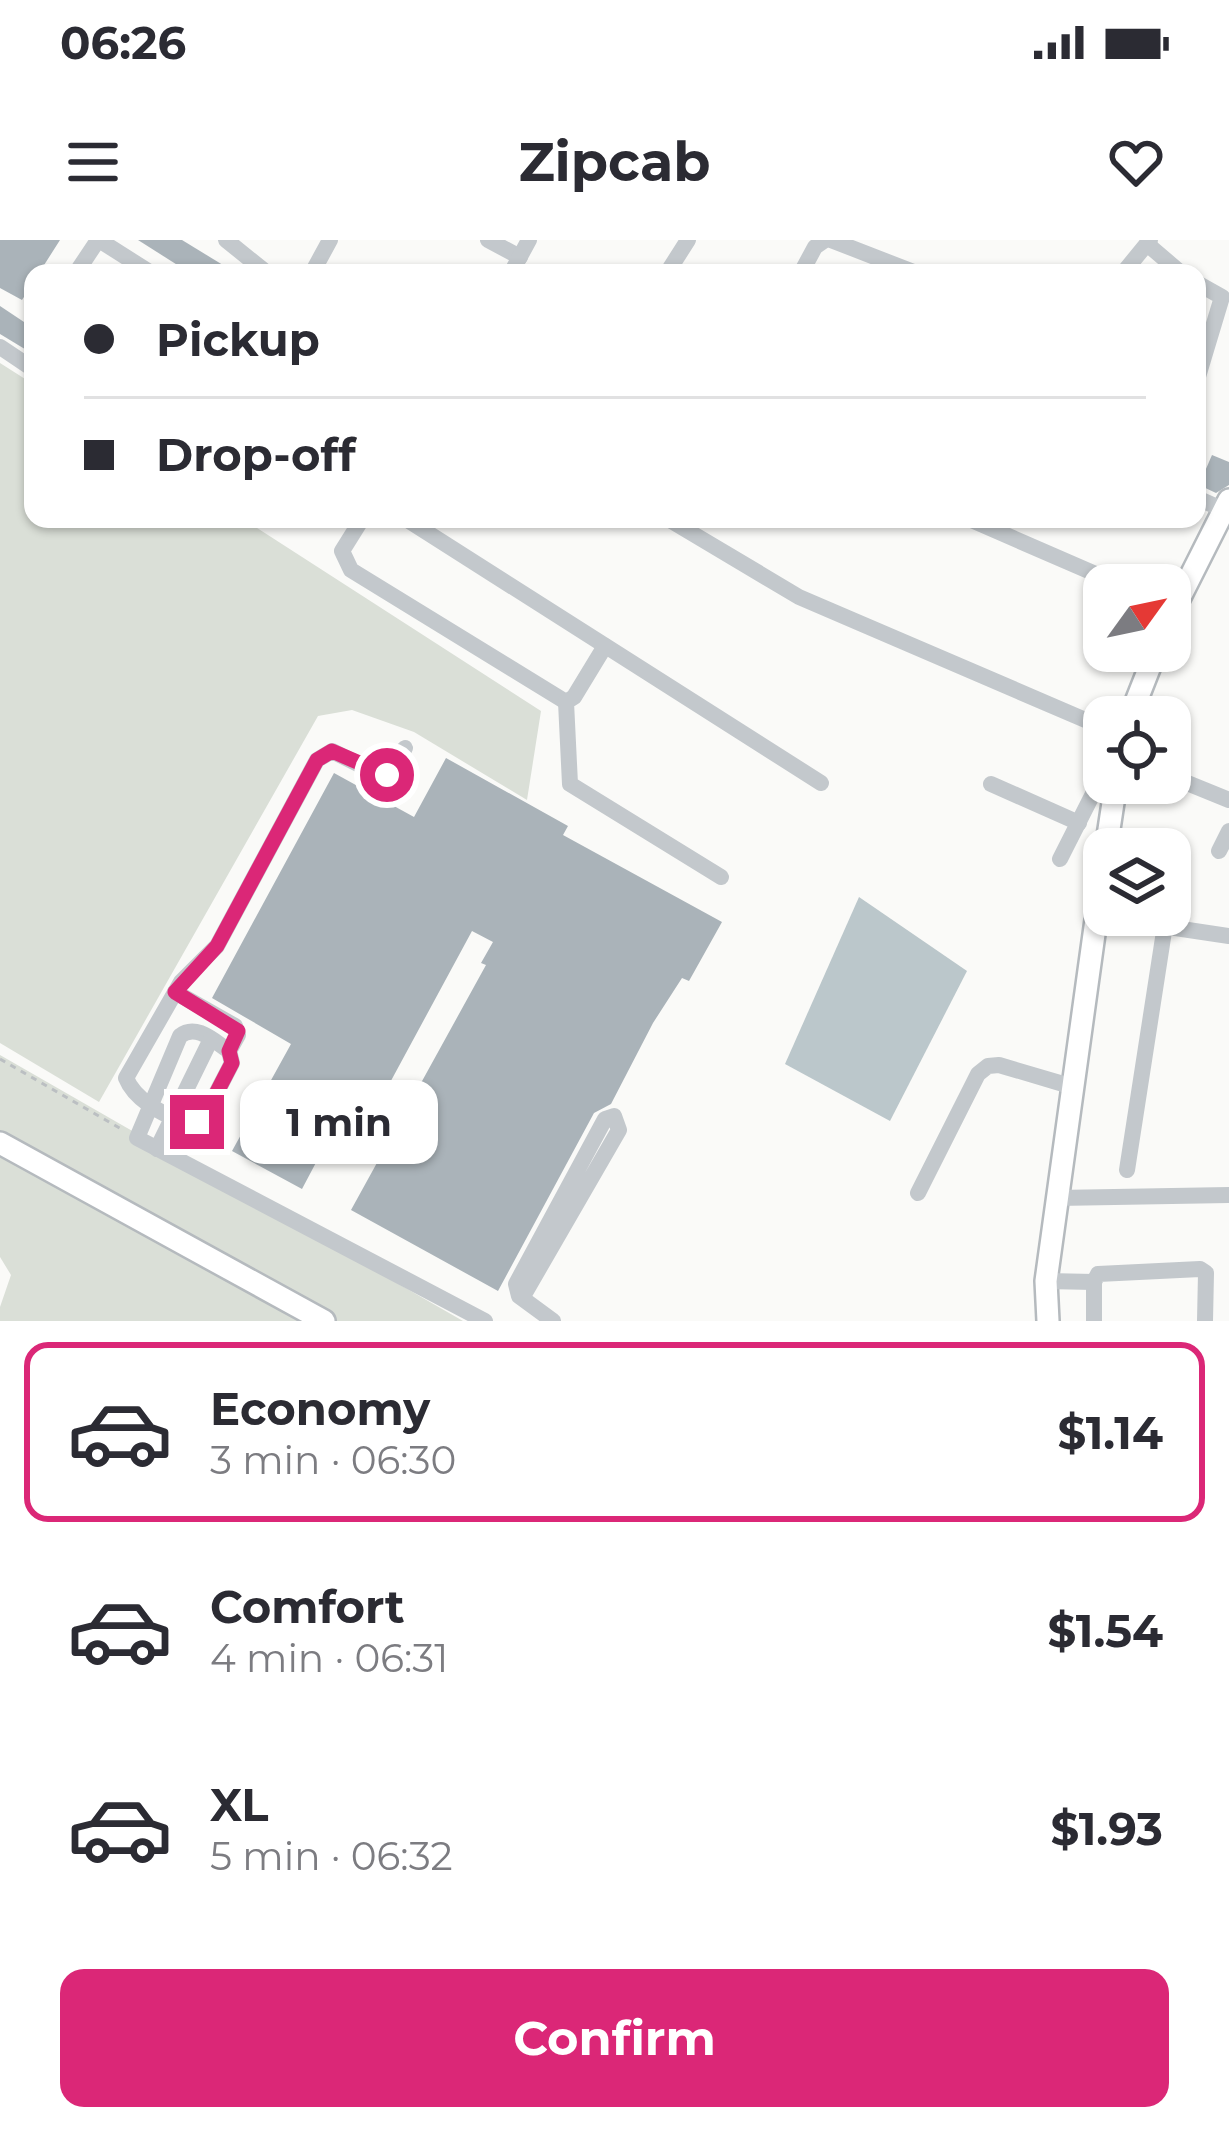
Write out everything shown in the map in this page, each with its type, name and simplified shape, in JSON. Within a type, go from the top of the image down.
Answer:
[{"type":"main road","points":[[1191,572],[1227,505]]},
{"type":"main road","points":[[1048,1321],[1046,1281],[1092,936]]},
{"type":"main road","points":[[0,1143],[324,1321]]},
{"type":"street","points":[[98,240],[137,264]]},
{"type":"street","points":[[226,240],[256,264]]},
{"type":"street","points":[[488,240],[520,257]]},
{"type":"street","points":[[806,264],[815,247],[828,240],[892,264]]},
{"type":"street","points":[[1149,242],[1172,264]]},
{"type":"street","points":[[1206,288],[1222,297],[1206,350]]},
{"type":"street","points":[[356,528],[342,558],[351,570],[566,702]]},
{"type":"street","points":[[420,528],[821,783]]},
{"type":"street","points":[[683,528],[799,597],[1083,719]]},
{"type":"street","points":[[990,528],[1083,568]]},
{"type":"street","points":[[566,702],[574,697],[605,646]]},
{"type":"street","points":[[566,702],[570,784],[721,877]]},
{"type":"street","points":[[190,1030],[229,1051],[232,1063],[204,1117],[190,1126],[131,1090],[128,1068],[175,992],[217,946],[317,760],[332,751],[387,775],[405,748]]},
{"type":"street","points":[[991,784],[1079,823]]},
{"type":"street","points":[[1191,785],[1229,800]]},
{"type":"street","points":[[1060,859],[1088,804]]},
{"type":"street","points":[[1219,851],[1229,831]]},
{"type":"street","points":[[1191,929],[1229,936]]},
{"type":"street","points":[[1127,1170],[1163,936]]},
{"type":"street","points":[[175,992],[236,1026],[238,1035],[229,1051]]},
{"type":"street","points":[[200,1006],[190,1030],[180,1036],[137,1138],[485,1321]]},
{"type":"street","points":[[157,1149],[211,1039]]},
{"type":"street","points":[[918,1192],[978,1074],[988,1066],[999,1064],[1070,1086]]},
{"type":"street","points":[[553,1321],[522,1298],[605,1119],[614,1116],[619,1130],[566,1207]]},
{"type":"street","points":[[1057,1198],[1229,1195]]},
{"type":"street","points":[[1094,1321],[1098,1274],[1204,1270],[1205,1321]]},
{"type":"street","points":[[1046,1281],[1094,1282]]},
{"type":"path","points":[[0,1059],[137,1138]]},
{"type":"shaded area","points":[[0,363],[24,378],[24,528],[257,528],[541,711],[527,800],[414,732],[352,710],[318,716],[99,1102],[0,1043]]},
{"type":"shaded area","points":[[859,897],[967,971],[890,1121],[785,1064]]},
{"type":"shaded area","points":[[0,1055],[463,1321],[0,1321],[11,1275],[0,1257]]},
{"type":"building","points":[[0,240],[60,240],[45,264],[24,264],[22,300],[0,288]]},
{"type":"building","points":[[138,240],[182,240],[221,264],[176,264]]},
{"type":"building","points":[[0,306],[24,322],[24,349],[0,334]]},
{"type":"building","points":[[1212,455],[1229,462],[1229,485],[1216,493],[1206,488]]},
{"type":"building","points":[[446,758],[568,826],[563,835],[722,922],[689,981],[682,978],[653,1023],[611,1104],[594,1113],[498,1291],[351,1210],[486,965],[481,963],[493,942],[472,931],[353,1151],[329,1138],[302,1189],[232,1151],[291,1044],[212,998],[334,773],[414,817]]},
{"type":"route","points":[[197,1122],[232,1063],[229,1051],[238,1031],[175,992],[217,946],[317,760],[332,751],[387,775]]}]
